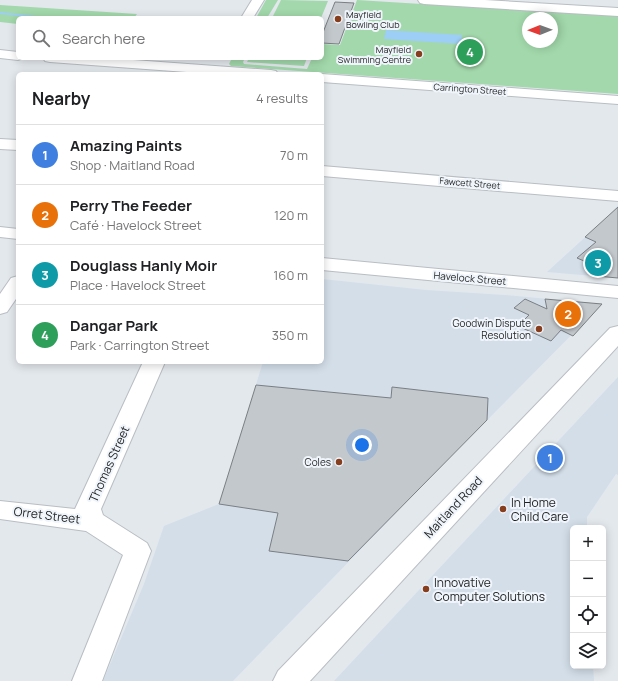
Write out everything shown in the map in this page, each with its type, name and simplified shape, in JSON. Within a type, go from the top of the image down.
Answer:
[{"type":"main road","points":[[424,0],[618,12]]},
{"type":"main road","name":"Maitland Road","points":[[289,681],[618,333]]},
{"type":"street","points":[[248,16],[258,0]]},
{"type":"street","points":[[0,54],[16,56]]},
{"type":"street","points":[[78,60],[244,72]]},
{"type":"street","points":[[216,70],[222,60]]},
{"type":"street","name":"Carrington Street","points":[[324,78],[618,100]]},
{"type":"street","points":[[0,144],[16,145]]},
{"type":"street","name":"Fawcett Street","points":[[324,171],[618,196]]},
{"type":"street","points":[[0,232],[16,234]]},
{"type":"street","name":"Havelock Street","points":[[324,264],[618,292]]},
{"type":"street","points":[[0,308],[16,285]]},
{"type":"street","name":"Thomas Street","points":[[92,521],[88,509],[153,364]]},
{"type":"street","name":"Orret Street","points":[[2,510],[92,521]]},
{"type":"street","points":[[87,681],[138,551],[92,521]]},
{"type":"shaded area","points":[[618,206],[618,278],[547,272],[592,231]]},
{"type":"shaded area","points":[[324,279],[426,290],[504,295],[602,304],[429,479],[233,681],[103,681],[144,584],[164,526],[219,504],[262,364],[324,364]]},
{"type":"shaded area","points":[[618,377],[618,475],[616,474],[587,517],[587,525],[570,525],[570,669],[593,669],[594,681],[334,681]]},
{"type":"green space","points":[[266,0],[278,0],[268,16],[257,16]]},
{"type":"green space","points":[[281,0],[328,1],[322,16],[273,16]]},
{"type":"green space","points":[[357,0],[553,12],[522,12],[522,48],[558,48],[558,12],[618,16],[618,94],[231,66],[229,64],[231,60],[244,60],[244,64],[307,69],[311,60],[324,60],[324,44],[340,45]]},
{"type":"green space","points":[[0,5],[137,14],[136,16],[16,16],[16,24],[0,22]]},
{"type":"green space","points":[[248,60],[306,60],[304,66],[247,62]]},
{"type":"water","points":[[386,30],[462,35],[461,44],[384,39]]},
{"type":"building","name":"Mayfield Bowling Club","points":[[335,2],[354,3],[339,44],[324,43],[324,30]]},
{"type":"building","points":[[618,207],[618,278],[596,276],[603,269],[577,258],[596,242],[585,237]]},
{"type":"building","points":[[525,299],[547,309],[545,299],[602,304],[573,336],[561,330],[551,341],[518,326],[529,315],[514,308]]},
{"type":"building","name":"Coles","points":[[256,385],[391,398],[392,387],[488,398],[487,420],[348,561],[269,551],[278,513],[219,504]]},
{"type":"waterway","points":[[0,13],[28,16]]},
{"type":"place","name":"Mayfield Bowling Club","points":[[338,19]]},
{"type":"place","name":"Dangar Park","points":[[470,52]]},
{"type":"place","name":"Mayfield Swimming Centre","points":[[419,54]]},
{"type":"place","name":"Douglass Hanly Moir","points":[[598,263]]},
{"type":"place","name":"Perry The Feeder","points":[[568,314]]},
{"type":"place","name":"Goodwin Dispute Resolution","points":[[539,329]]},
{"type":"place","name":"Amazing Paints","points":[[550,458]]},
{"type":"place","name":"Coles","points":[[339,462]]},
{"type":"place","name":"In Home Child Care","points":[[503,509]]},
{"type":"place","name":"Innovative Computer Solutions","points":[[426,589]]}]
